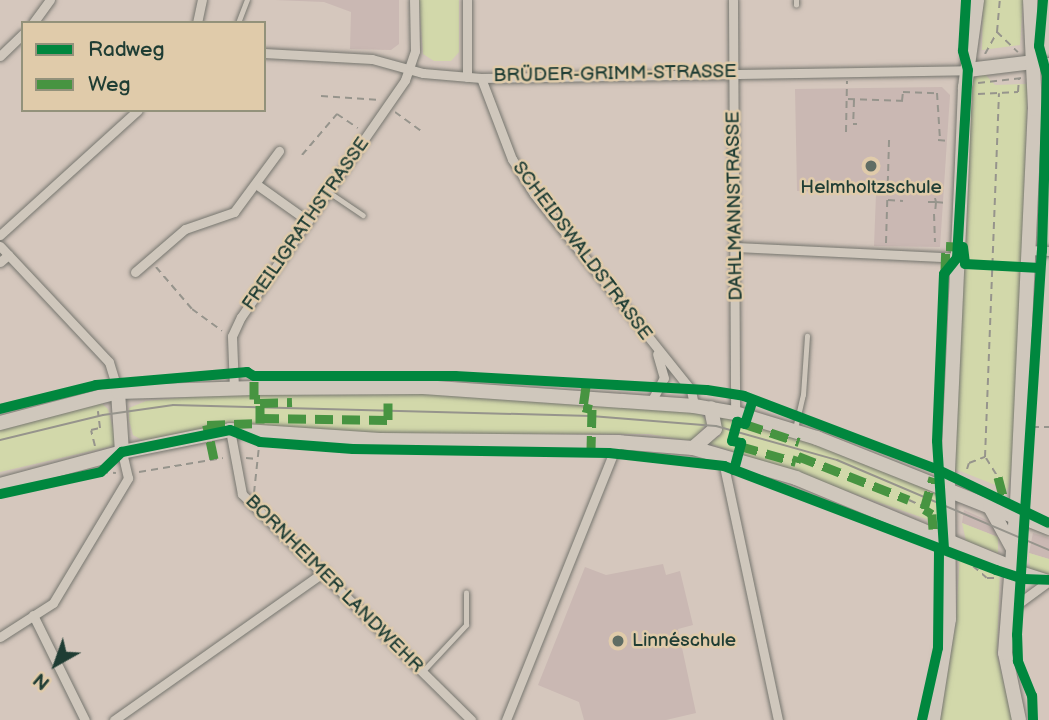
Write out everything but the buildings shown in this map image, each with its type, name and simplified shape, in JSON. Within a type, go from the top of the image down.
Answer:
[{"type":"main road","points":[[933,720],[947,649],[950,546],[948,487],[957,258],[977,0]]},
{"type":"main road","points":[[1019,720],[1004,653],[1008,574],[1016,517],[1029,250],[1030,0]]},
{"type":"main road","points":[[973,47],[977,59],[1029,70]]},
{"type":"main road","points":[[970,79],[993,61]]},
{"type":"main road","points":[[0,423],[118,392],[423,387],[651,402],[711,408],[795,430],[948,487],[1016,517]]},
{"type":"main road","points":[[118,392],[122,452]]},
{"type":"main road","points":[[693,447],[715,429],[711,408]]},
{"type":"main road","points":[[0,485],[122,452],[230,430],[407,440],[618,442],[693,447],[796,478],[1008,574]]},
{"type":"main road","points":[[949,517],[974,499]]},
{"type":"main road","points":[[989,505],[1013,548]]},
{"type":"street","points":[[34,21],[50,0]]},
{"type":"street","points":[[197,21],[202,0]]},
{"type":"street","points":[[410,70],[415,51],[414,0]]},
{"type":"street","points":[[467,0],[467,77]]},
{"type":"street","name":"DAHLMANNSTRASSE","points":[[733,0],[735,413]]},
{"type":"street","points":[[0,56],[21,36]]},
{"type":"street","name":"BRÜDER-GRIMM-STRASSE","points":[[266,53],[372,59],[410,70],[481,78],[847,70],[970,79]]},
{"type":"street","points":[[1029,70],[1049,62]]},
{"type":"street","name":"FREILIGRATHSTRASSE","points":[[232,336],[410,70]]},
{"type":"street","name":"SCHEIDSWALDSTRASSE","points":[[481,78],[512,159],[534,194],[691,390],[694,406]]},
{"type":"street","points":[[0,235],[136,112]]},
{"type":"street","points":[[135,272],[185,229],[227,217],[256,184],[279,150]]},
{"type":"street","points":[[256,184],[308,221]]},
{"type":"street","points":[[0,246],[109,362],[118,392]]},
{"type":"street","points":[[736,247],[957,258]]},
{"type":"street","points":[[1029,250],[1049,251]]},
{"type":"street","points":[[0,262],[8,255]]},
{"type":"street","points":[[232,336],[234,389]]},
{"type":"street","name":"SCHEIDSWALDSTRASSE","points":[[651,402],[664,378],[654,346]]},
{"type":"street","name":"BORNHEIMER LANDWEHR","points":[[230,430],[236,478],[253,505],[324,572],[471,720]]},
{"type":"street","points":[[506,720],[618,442]]},
{"type":"street","points":[[0,637],[53,603],[128,478],[122,452]]},
{"type":"street","points":[[726,455],[724,466],[778,720]]},
{"type":"street","points":[[1016,517],[1049,530]]},
{"type":"street","points":[[114,720],[324,572]]},
{"type":"street","points":[[1008,574],[1049,580]]},
{"type":"street","points":[[1006,612],[1049,580]]},
{"type":"street","points":[[33,615],[85,720]]},
{"type":"lane","points":[[239,21],[247,0]]},
{"type":"lane","points":[[329,191],[363,215]]},
{"type":"lane","points":[[795,430],[803,395],[807,336]]},
{"type":"lane","points":[[423,672],[466,625],[466,593]]},
{"type":"path","points":[[993,61],[983,56],[997,32],[1000,0]]},
{"type":"path","points":[[997,32],[1022,55],[1009,55]]},
{"type":"path","points":[[846,132],[847,70]]},
{"type":"path","points":[[1019,79],[1018,92],[978,94],[970,79],[1019,79],[1029,70]]},
{"type":"path","points":[[902,101],[902,92],[937,93],[939,140],[950,141]]},
{"type":"path","points":[[998,477],[985,457],[999,93]]},
{"type":"path","points":[[321,96],[375,97],[423,132]]},
{"type":"path","points":[[847,99],[907,101]]},
{"type":"path","points":[[854,99],[853,124],[857,124]]},
{"type":"path","points":[[302,155],[337,114],[368,135]]},
{"type":"path","points":[[886,255],[889,139]]},
{"type":"path","points":[[935,198],[935,242]]},
{"type":"path","points":[[887,200],[904,201]]},
{"type":"path","points":[[928,202],[947,203]]},
{"type":"path","points":[[149,258],[192,309],[232,336]]},
{"type":"path","points":[[96,450],[91,430],[100,428],[98,413]]},
{"type":"path","points":[[1021,427],[1049,427]]},
{"type":"path","points":[[253,505],[258,459],[255,440]]},
{"type":"path","points":[[101,472],[122,452]]},
{"type":"path","points":[[239,457],[258,459]]},
{"type":"path","points":[[967,469],[969,463],[985,457]]},
{"type":"path","points":[[136,472],[226,458]]},
{"type":"path","points":[[101,472],[117,473]]},
{"type":"path","points":[[909,500],[924,507]]},
{"type":"path","points":[[950,546],[1008,574]]},
{"type":"path","points":[[971,564],[987,578],[1008,574]]},
{"type":"shaded area","points":[[275,0],[399,0],[399,44],[391,50],[350,49],[351,12],[324,2]]},
{"type":"shaded area","name":"Helmholtzschule","points":[[942,87],[950,95],[940,247],[874,246],[876,194],[797,191],[795,89]]},
{"type":"shaded area","points":[[964,510],[991,522],[998,537],[962,523]]},
{"type":"shaded area","points":[[1033,533],[1049,538],[1049,559],[1029,553]]},
{"type":"shaded area","name":"Linnéschule","points":[[663,564],[666,575],[680,571],[693,625],[678,629],[696,713],[666,720],[584,720],[579,702],[538,685],[585,567],[606,575]]},
{"type":"green space","points":[[419,0],[459,0],[459,52],[451,61],[434,61],[423,54]]},
{"type":"green space","points":[[983,0],[1023,0],[1020,45],[982,50]]},
{"type":"green space","points":[[983,72],[995,85],[1028,84],[1015,445],[1008,490],[955,469],[971,73]]},
{"type":"green space","points":[[405,392],[700,412],[707,423],[692,441],[649,434],[364,434],[320,429],[144,441],[133,435],[129,420],[129,408],[146,401],[221,394]]},
{"type":"green space","points":[[100,402],[108,409],[117,445],[0,472],[0,429]]},
{"type":"green space","points":[[719,414],[800,439],[936,491],[938,523],[708,443],[720,436]]},
{"type":"green space","points":[[962,523],[998,537],[998,553],[966,541]]},
{"type":"green space","points":[[960,551],[1000,569],[997,655],[1013,720],[940,720],[956,621]]},
{"type":"green space","points":[[1029,553],[1049,559],[1049,576],[1030,571]]},
{"type":"tram line","points":[[0,440],[103,415],[173,405],[591,416],[716,426],[837,460],[1049,550]]},
{"type":"marked path","points":[[945,271],[946,246],[963,247]]},
{"type":"marked path","points":[[214,459],[207,425],[260,423],[260,399],[254,399],[254,376]]},
{"type":"marked path","points":[[586,386],[583,407],[592,409],[591,451]]},
{"type":"marked path","points":[[260,403],[292,402]]},
{"type":"marked path","points":[[261,418],[388,420],[388,403]]},
{"type":"marked path","points":[[745,424],[799,442]]},
{"type":"marked path","points":[[740,446],[796,462],[798,456],[909,500]]},
{"type":"marked path","points":[[933,477],[924,509],[932,514],[933,529]]},
{"type":"marked path","points":[[998,477],[1003,496]]},
{"type":"cycle path","points":[[944,549],[937,441],[944,274],[957,258],[968,70],[963,51],[966,0]]},
{"type":"cycle path","points":[[1033,720],[1032,696],[1018,661],[1017,635],[1042,251],[1047,76],[1039,46],[1043,0]]},
{"type":"cycle path","points":[[963,247],[965,264],[1040,268]]},
{"type":"cycle path","points":[[0,409],[96,385],[247,372],[254,376],[455,376],[707,390],[744,396],[934,468],[1049,523]]},
{"type":"cycle path","points":[[734,470],[741,443],[732,441],[737,422],[745,424],[753,400]]},
{"type":"cycle path","points":[[0,494],[101,472],[122,452],[230,430],[260,442],[353,449],[609,453],[724,466],[996,570],[1024,579],[1049,580]]},
{"type":"cycle path","points":[[922,720],[938,648],[939,549]]},
{"type":"place","name":"Helmholtzschule","points":[[871,166]]},
{"type":"place","name":"Linnéschule","points":[[618,641]]}]
